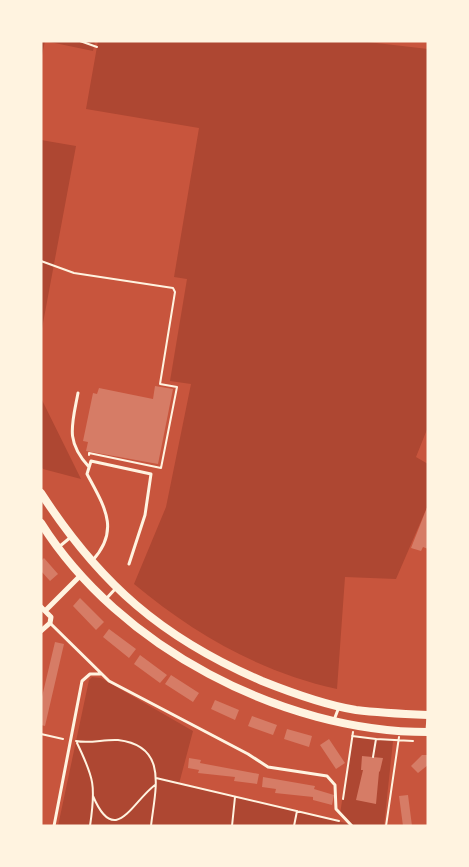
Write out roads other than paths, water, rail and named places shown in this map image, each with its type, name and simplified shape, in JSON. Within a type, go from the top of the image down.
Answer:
[{"type":"street","points":[[41,493],[72,537],[116,588],[169,632],[225,665],[279,688],[339,706],[428,716]]},
{"type":"street","points":[[41,523],[81,575],[126,620],[192,666],[255,696],[309,715],[354,724],[427,732]]},
{"type":"street","points":[[41,631],[50,623],[51,617],[44,608],[81,575]]},
{"type":"lane","points":[[78,393],[71,438],[79,454],[89,466]]},
{"type":"lane","points":[[92,562],[108,538],[109,524],[102,502],[87,474],[91,461],[151,474],[145,515],[129,564]]},
{"type":"lane","points":[[59,548],[72,537]]},
{"type":"lane","points":[[105,600],[116,588]]},
{"type":"lane","points":[[50,623],[101,674],[268,767],[327,776],[336,784],[334,803],[340,814],[352,825]]},
{"type":"lane","points":[[54,826],[82,681],[90,674],[101,674]]},
{"type":"lane","points":[[334,720],[339,706]]},
{"type":"lane","points":[[427,732],[428,716]]}]
